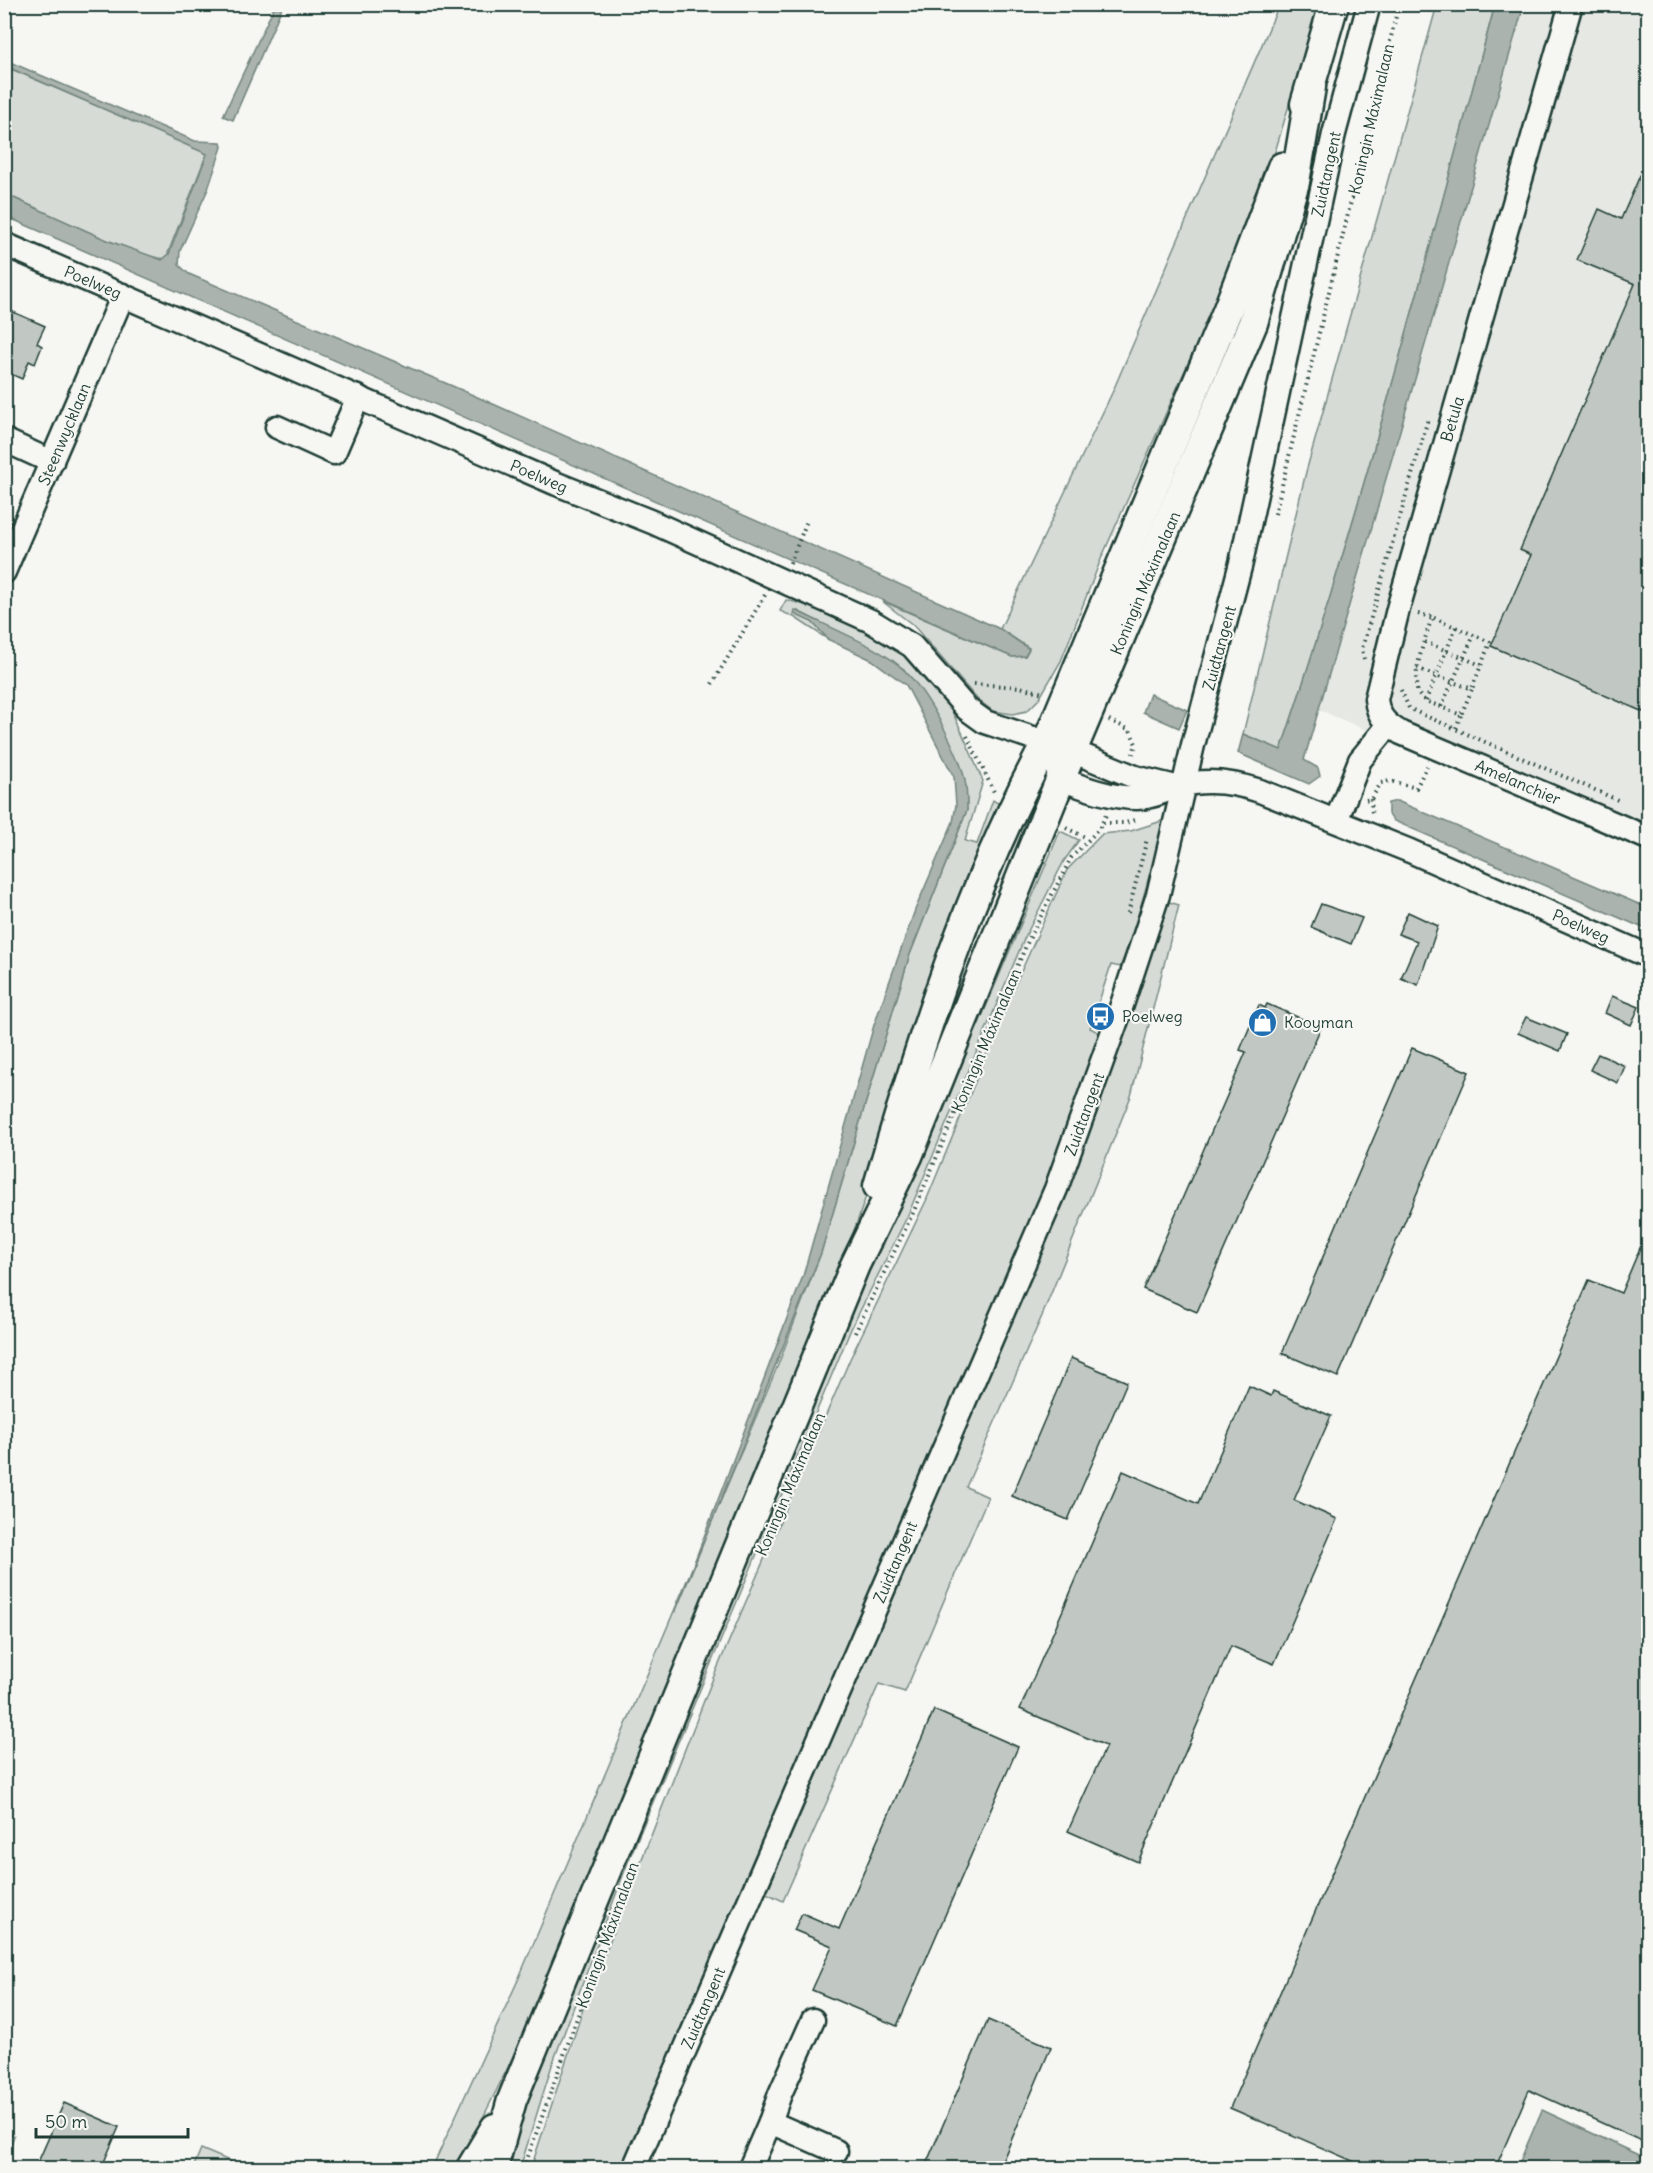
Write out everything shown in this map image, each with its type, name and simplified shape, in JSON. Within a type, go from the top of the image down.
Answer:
[{"type":"main road","name":"Koningin Máximalaan","points":[[855,1266],[956,940],[1013,805],[1060,747],[1253,323],[1295,182],[1311,87],[1334,4]]},
{"type":"main road","name":"Koningin Máximalaan","points":[[493,2169],[512,2100],[855,1266],[908,1156],[1060,779],[1060,747]]},
{"type":"main road","name":"Koningin Máximalaan","points":[[471,2169],[512,2100]]},
{"type":"street","name":"Zuidtangent","points":[[634,2169],[1056,1189],[1114,1031],[1158,895],[1180,786],[1241,563],[1334,134],[1369,4]]},
{"type":"street","name":"Betula","points":[[1388,726],[1377,713],[1378,683],[1571,4]]},
{"type":"street","name":"Poelweg","points":[[4,244],[652,522],[782,572],[892,632],[912,646],[967,709],[985,722],[1060,747],[1125,774],[1180,786]]},
{"type":"street","name":"Steenwycklaan","points":[[4,572],[123,295]]},
{"type":"street","points":[[277,427],[334,453],[358,397]]},
{"type":"street","points":[[4,440],[52,462]]},
{"type":"street","name":"Amelanchier","points":[[1388,726],[1648,838]]},
{"type":"street","points":[[1339,814],[1360,760],[1388,726]]},
{"type":"street","name":"Poelweg","points":[[1060,779],[1092,790],[1136,798],[1152,797],[1180,786],[1215,782],[1239,784],[1339,814],[1648,956]]},
{"type":"street","points":[[750,2169],[813,2020]]},
{"type":"street","points":[[770,2122],[836,2151]]},
{"type":"path","name":"Koningin Máximalaan","points":[[1343,233],[1399,4]]},
{"type":"path","points":[[712,684],[782,572],[807,521]]},
{"type":"path","points":[[1456,728],[1490,642],[1432,617],[1415,679],[1418,694],[1426,701],[1461,715]]},
{"type":"path","points":[[1426,701],[1456,627]]},
{"type":"path","points":[[1442,707],[1474,635]]},
{"type":"path","points":[[1425,642],[1481,665]]},
{"type":"path","points":[[1417,668],[1472,689]]},
{"type":"path","points":[[1339,814],[1371,799],[1376,788],[1390,781],[1416,788],[1445,724],[1627,804]]},
{"type":"path","name":"Koningin Máximalaan","points":[[852,1340],[913,1214],[1028,941],[1071,858],[1103,823]]},
{"type":"path","points":[[1126,920],[1149,833]]},
{"type":"path","name":"Koningin Máximalaan","points":[[524,2169],[596,1965]]},
{"type":"shaded area","points":[[275,5],[283,5],[233,120],[223,116]]},
{"type":"shaded area","points":[[1279,5],[1319,5],[1272,162],[1234,260],[1101,559],[1061,661],[1039,699],[1027,711],[1012,714],[993,711],[977,699],[913,625],[882,601],[1012,657],[1025,656],[1029,648],[1000,629],[1112,393]]},
{"type":"shaded area","points":[[1437,5],[1495,5],[1367,472],[1281,750],[1243,734],[1306,472]]},
{"type":"shaded area","points":[[1495,5],[1524,5],[1304,760],[1318,768],[1320,776],[1309,784],[1238,753],[1243,734],[1281,750],[1367,472]]},
{"type":"shaded area","points":[[1525,5],[1648,5],[1648,853],[1297,700]]},
{"type":"shaded area","points":[[5,60],[195,141],[221,142],[222,147],[208,189],[180,251],[179,265],[189,274],[457,388],[1000,629],[1029,649],[1025,656],[1012,657],[5,216],[5,194],[109,241],[162,260],[169,254],[207,154],[5,66]]},
{"type":"shaded area","points":[[4,66],[207,153],[166,258],[138,252],[115,243],[5,194]]},
{"type":"shaded area","points":[[786,600],[830,613],[875,634],[895,647],[931,678],[955,717],[983,781],[965,841],[977,844],[993,800],[1006,808],[837,1280],[598,1864],[514,2055],[458,2168],[432,2168],[518,1980],[778,1365],[821,1253],[909,957],[967,810],[966,786],[904,669],[877,652],[796,610],[795,614],[812,622],[829,640],[794,617],[780,611]]},
{"type":"shaded area","points":[[795,610],[882,653],[894,661],[913,680],[933,709],[958,759],[966,787],[967,810],[909,957],[821,1253],[675,1613],[803,1276],[874,1025],[915,910],[953,822],[956,805],[954,777],[906,685],[872,660],[829,640],[812,622],[794,614]]},
{"type":"shaded area","points":[[1150,694],[1187,710],[1179,728],[1143,712]]},
{"type":"shaded area","points":[[1397,801],[1648,908],[1648,930],[1394,821],[1388,814],[1388,803]]},
{"type":"shaded area","points":[[1165,820],[1132,937],[1120,967],[1111,965],[1090,1028],[1100,1033],[1066,1132],[1019,1252],[623,2168],[531,2168],[583,2009],[711,1683],[850,1359],[926,1201],[1015,985],[1067,870],[1102,834],[1131,831]]},
{"type":"shaded area","points":[[1060,831],[1079,840],[1064,861],[1025,937],[907,1217],[851,1329],[630,1857],[552,2065],[520,2168],[501,2168],[546,2047],[924,1132],[978,1026]]},
{"type":"shaded area","points":[[1163,900],[1179,905],[1131,1096],[1042,1316],[966,1487],[988,1497],[905,1692],[879,1684],[783,1901],[764,1892],[1039,1256],[1087,1137]]},
{"type":"shaded area","points":[[1542,2110],[1648,2159],[1645,2168],[1517,2168]]},
{"type":"shaded area","points":[[5,2131],[14,2136],[5,2161]]},
{"type":"shaded area","points":[[201,2149],[246,2168],[193,2168]]},
{"type":"building","points":[[1648,157],[1648,714],[1491,646],[1531,555],[1520,550],[1635,284],[1577,260],[1599,209],[1621,219]]},
{"type":"building","points":[[4,308],[45,326],[37,343],[42,346],[35,364],[29,361],[22,379],[4,371]]},
{"type":"building","points":[[1321,904],[1362,918],[1351,944],[1311,927]]},
{"type":"building","points":[[1408,912],[1438,926],[1418,985],[1401,978],[1417,941],[1398,934]]},
{"type":"building","points":[[1612,996],[1639,1007],[1631,1025],[1605,1013]]},
{"type":"building","points":[[1267,1004],[1321,1027],[1197,1312],[1143,1289],[1246,1052],[1240,1050],[1259,1005],[1265,1008]]},
{"type":"building","points":[[1526,1017],[1567,1034],[1560,1051],[1518,1033]]},
{"type":"building","points":[[1412,1048],[1469,1072],[1338,1377],[1282,1353]]},
{"type":"building","points":[[1598,1054],[1625,1066],[1618,1083],[1590,1070]]},
{"type":"building","points":[[1648,1229],[1648,2144],[1529,2090],[1495,2169],[1371,2169],[1230,2108],[1589,1280],[1621,1293]]},
{"type":"building","points":[[1071,1358],[1127,1382],[1068,1520],[1012,1496]]},
{"type":"building","points":[[1249,1386],[1271,1396],[1273,1391],[1331,1416],[1294,1500],[1337,1519],[1274,1664],[1231,1646],[1138,1862],[1068,1831],[1106,1746],[1020,1709],[1123,1471],[1198,1504]]},
{"type":"building","points":[[934,1710],[1018,1747],[897,2026],[812,1990],[832,1946],[794,1930],[802,1913],[839,1929]]},
{"type":"building","points":[[988,2020],[1051,2047],[999,2169],[924,2169]]},
{"type":"building","points":[[64,2103],[119,2127],[101,2169],[35,2169]]},
{"type":"place","name":"Poelweg","points":[[1101,1016]]},
{"type":"place","name":"Kooyman","points":[[1263,1022]]}]
